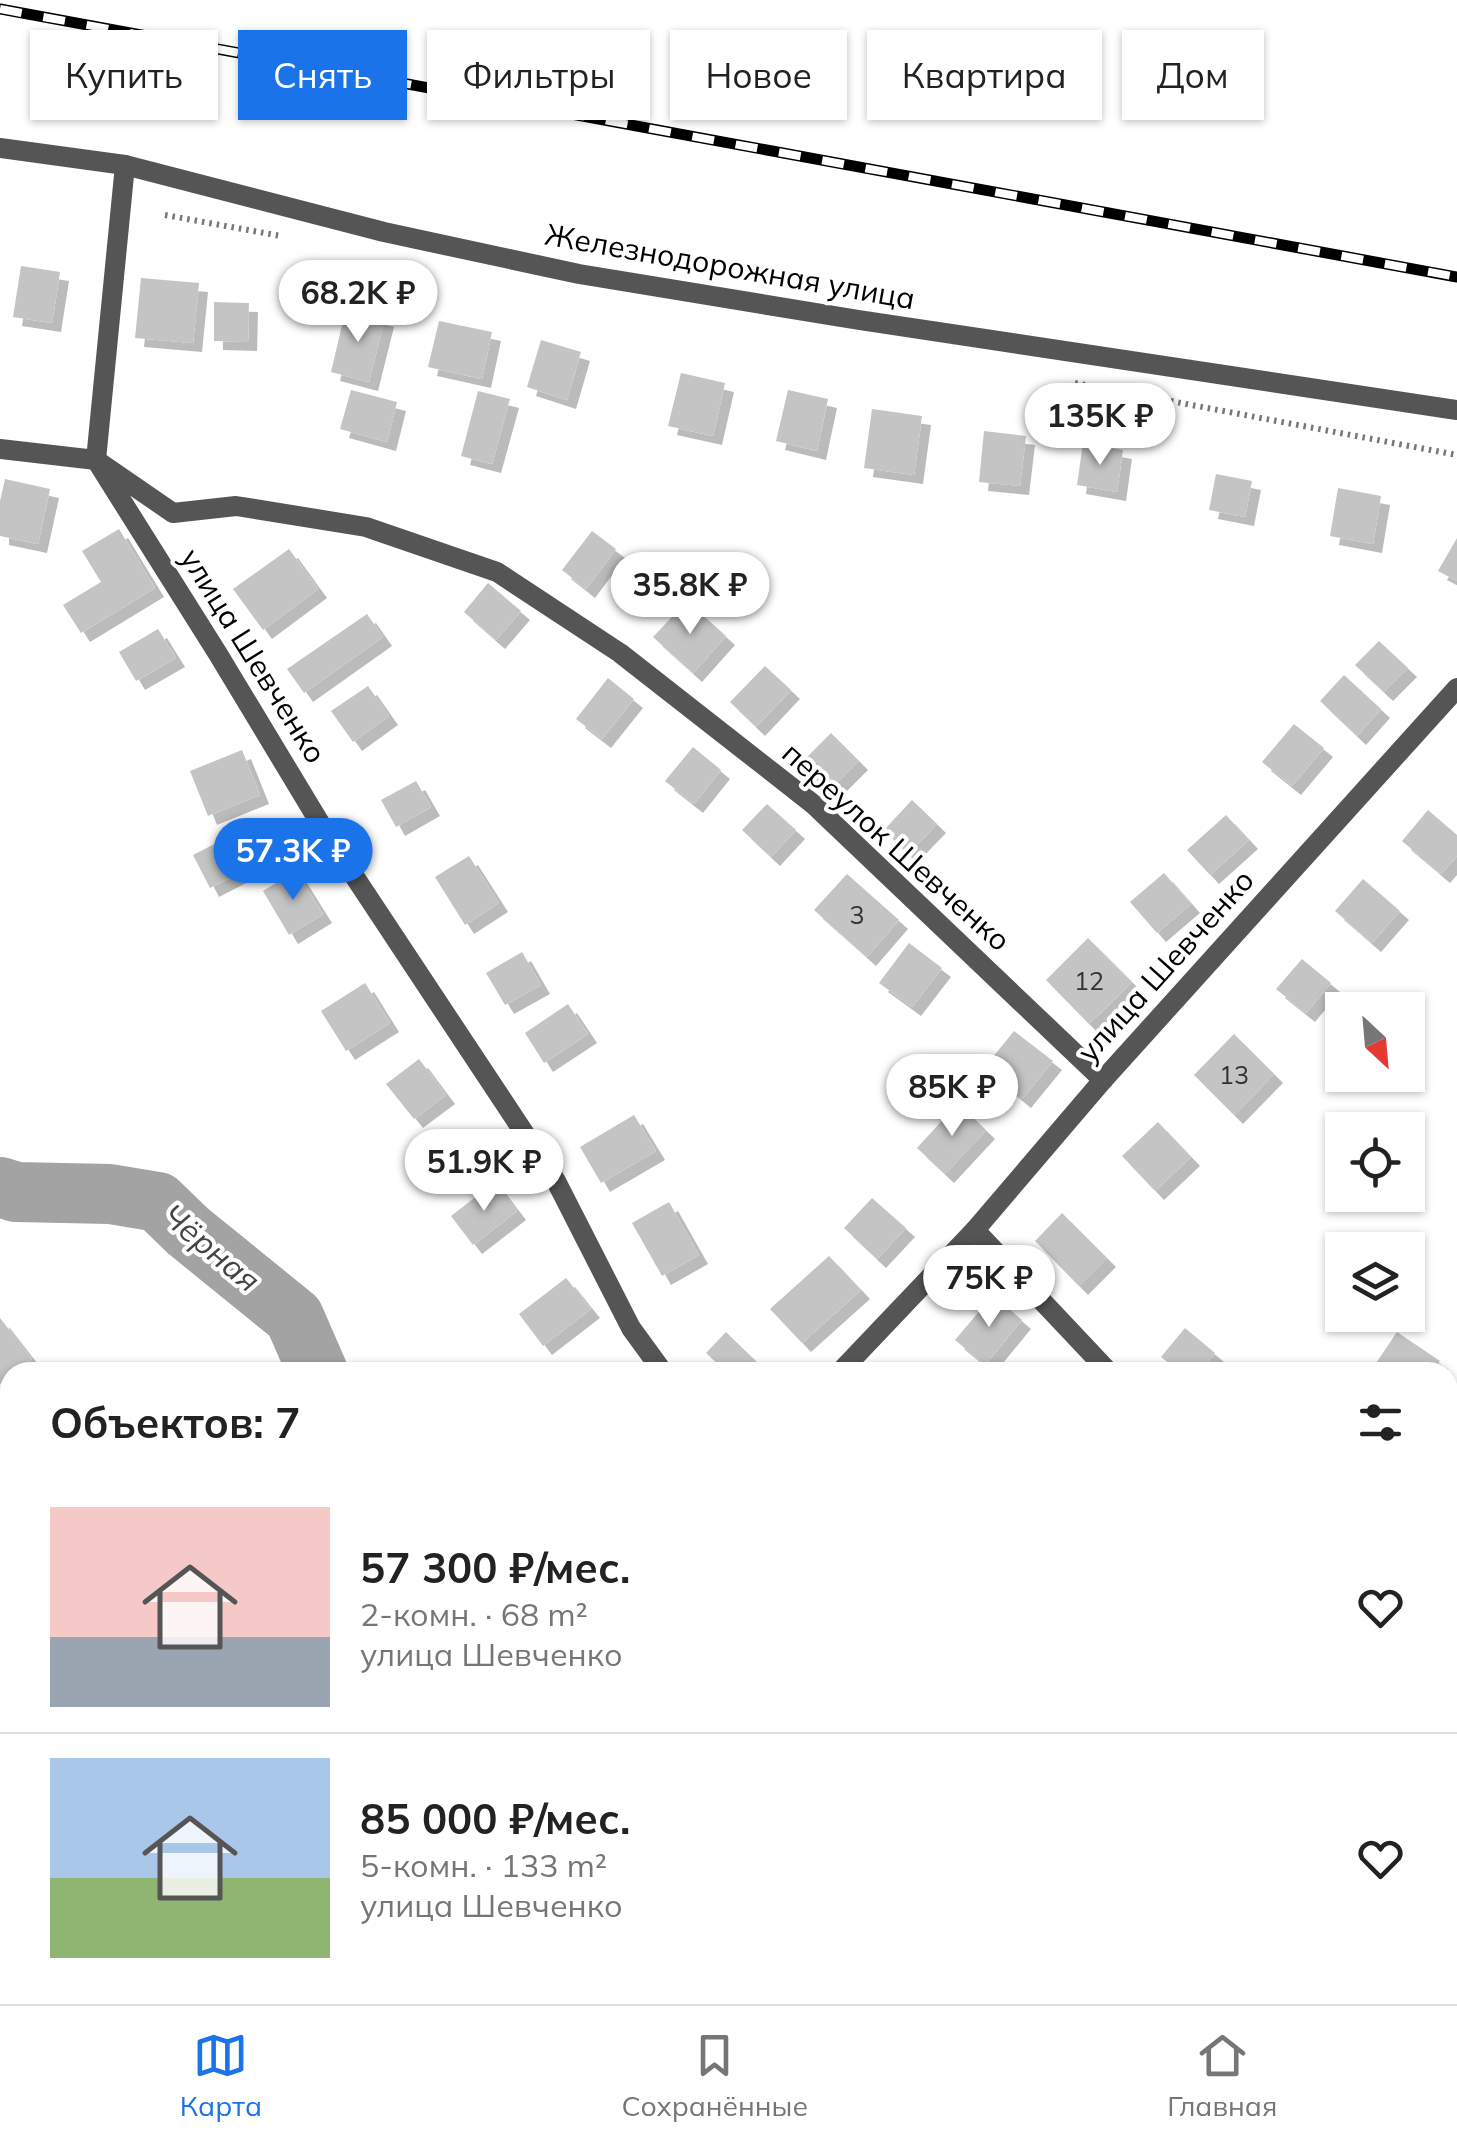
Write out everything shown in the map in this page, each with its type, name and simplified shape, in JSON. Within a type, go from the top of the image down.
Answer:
[{"type":"street","name":"Железнодорожная улица","points":[[0,148],[125,166],[384,232],[579,274],[1457,410]]},
{"type":"street","points":[[0,448],[96,460],[125,166]]},
{"type":"street","name":"переулок Шевченко","points":[[96,460],[173,513],[236,506],[366,527],[497,572],[620,653],[813,804],[1103,1080]]},
{"type":"street","name":"улица Шевченко","points":[[96,460],[329,838],[556,1181],[631,1328],[655,1362]]},
{"type":"street","name":"улица Шевченко","points":[[850,1362],[975,1230],[1103,1080],[1457,688]]},
{"type":"street","points":[[975,1230],[1100,1362]]},
{"type":"building","points":[[21,266],[60,272],[52,323],[13,317]]},
{"type":"building","points":[[141,278],[199,283],[193,343],[135,338]]},
{"type":"building","points":[[214,302],[249,303],[248,342],[214,341]]},
{"type":"building","points":[[346,308],[385,318],[369,382],[331,372]]},
{"type":"building","points":[[439,321],[492,332],[482,379],[428,367]]},
{"type":"building","points":[[541,340],[581,352],[567,400],[527,387]]},
{"type":"building","points":[[681,373],[725,383],[713,436],[668,426]]},
{"type":"building","points":[[351,390],[397,402],[387,442],[340,429]]},
{"type":"building","points":[[788,390],[828,399],[817,451],[776,441]]},
{"type":"building","points":[[478,391],[510,399],[492,464],[461,456]]},
{"type":"building","points":[[872,409],[922,416],[914,475],[864,468]]},
{"type":"building","points":[[984,431],[1026,436],[1020,486],[979,482]]},
{"type":"building","points":[[1083,443],[1123,450],[1117,492],[1077,485]]},
{"type":"building","points":[[1216,474],[1252,481],[1245,517],[1209,510]]},
{"type":"building","points":[[5,479],[50,489],[38,544],[0,536],[0,501]]},
{"type":"building","points":[[1338,488],[1381,496],[1373,544],[1330,536]]},
{"type":"building","points":[[119,529],[155,588],[81,633],[63,605],[101,582],[82,551]]},
{"type":"building","points":[[592,531],[616,549],[586,589],[562,570]]},
{"type":"building","points":[[1457,538],[1457,581],[1438,571]]},
{"type":"building","points":[[289,549],[318,589],[263,630],[233,589]]},
{"type":"building","points":[[488,583],[521,611],[496,640],[464,612]]},
{"type":"building","points":[[687,601],[726,636],[693,673],[653,637]]},
{"type":"building","points":[[367,614],[383,637],[304,693],[287,669]]},
{"type":"building","points":[[158,629],[176,658],[136,681],[119,652]]},
{"type":"building","points":[[1379,641],[1408,668],[1384,692],[1355,665]]},
{"type":"building","points":[[765,666],[791,690],[756,727],[730,702]]},
{"type":"building","points":[[1344,675],[1381,709],[1357,736],[1320,701]]},
{"type":"building","points":[[608,678],[634,699],[602,739],[576,719]]},
{"type":"building","points":[[368,686],[389,716],[353,742],[331,711]]},
{"type":"building","points":[[1294,724],[1324,748],[1292,786],[1262,762]]},
{"type":"building","points":[[831,733],[859,761],[828,792],[800,764]]},
{"type":"building","points":[[693,747],[721,770],[694,804],[665,781]]},
{"type":"building","points":[[242,750],[260,795],[208,816],[190,771]]},
{"type":"building","points":[[416,781],[431,807],[396,827],[381,800]]},
{"type":"building","points":[[912,800],[937,824],[908,854],[884,830]]},
{"type":"building","points":[[767,804],[796,830],[771,857],[742,830]]},
{"type":"building","points":[[1428,810],[1457,835],[1457,856],[1441,874],[1402,841]]},
{"type":"building","points":[[1226,815],[1249,840],[1210,875],[1187,850]]},
{"type":"building","points":[[232,835],[249,868],[210,888],[193,855]]},
{"type":"building","points":[[469,856],[499,903],[465,925],[435,877]]},
{"type":"building","points":[[296,871],[323,914],[289,935],[263,891]]},
{"type":"building","points":[[1164,873],[1191,904],[1157,933],[1130,902]]},
{"type":"building","points":[[847,874],[899,920],[867,957],[814,910]]},
{"type":"building","points":[[1363,879],[1400,911],[1372,943],[1335,911]]},
{"type":"building","points":[[1088,938],[1132,982],[1089,1024],[1046,980]]},
{"type":"building","points":[[909,943],[942,968],[912,1007],[879,983]]},
{"type":"building","points":[[522,952],[541,985],[505,1005],[486,973]]},
{"type":"building","points":[[1302,959],[1331,983],[1306,1013],[1276,989]]},
{"type":"building","points":[[365,983],[390,1023],[346,1051],[321,1011]]},
{"type":"building","points":[[568,1004],[588,1034],[544,1063],[525,1033]]},
{"type":"building","points":[[1014,1031],[1053,1061],[1022,1099],[984,1068]]},
{"type":"building","points":[[1234,1034],[1274,1074],[1234,1115],[1194,1075]]},
{"type":"building","points":[[419,1059],[446,1095],[414,1119],[386,1084]]},
{"type":"building","points":[[958,1103],[986,1130],[945,1174],[917,1148]]},
{"type":"building","points":[[634,1115],[656,1151],[601,1183],[580,1147]]},
{"type":"building","points":[[1158,1122],[1191,1157],[1155,1191],[1122,1156]]},
{"type":"building","points":[[495,1182],[517,1211],[473,1245],[451,1216]]},
{"type":"building","points":[[872,1198],[906,1228],[877,1259],[844,1228]]},
{"type":"building","points":[[669,1202],[699,1255],[662,1276],[632,1223]]},
{"type":"building","points":[[1062,1213],[1107,1258],[1079,1286],[1035,1241]]},
{"type":"building","points":[[829,1256],[861,1290],[802,1343],[770,1309]]},
{"type":"building","points":[[566,1278],[591,1309],[543,1346],[519,1314]]},
{"type":"building","points":[[993,1295],[1022,1320],[987,1362],[981,1362],[955,1340]]},
{"type":"building","points":[[0,1318],[32,1359],[0,1362]]},
{"type":"building","points":[[1185,1328],[1215,1353],[1207,1362],[1167,1362],[1161,1357]]},
{"type":"building","points":[[726,1332],[757,1362],[715,1362],[706,1353]]},
{"type":"building","points":[[1397,1332],[1439,1362],[1377,1362]]},
{"type":"waterway","name":"Чёрная","points":[[0,1187],[16,1192],[110,1194],[158,1202],[294,1317],[314,1362]]},
{"type":"railway","points":[[0,9],[1457,277]]}]
